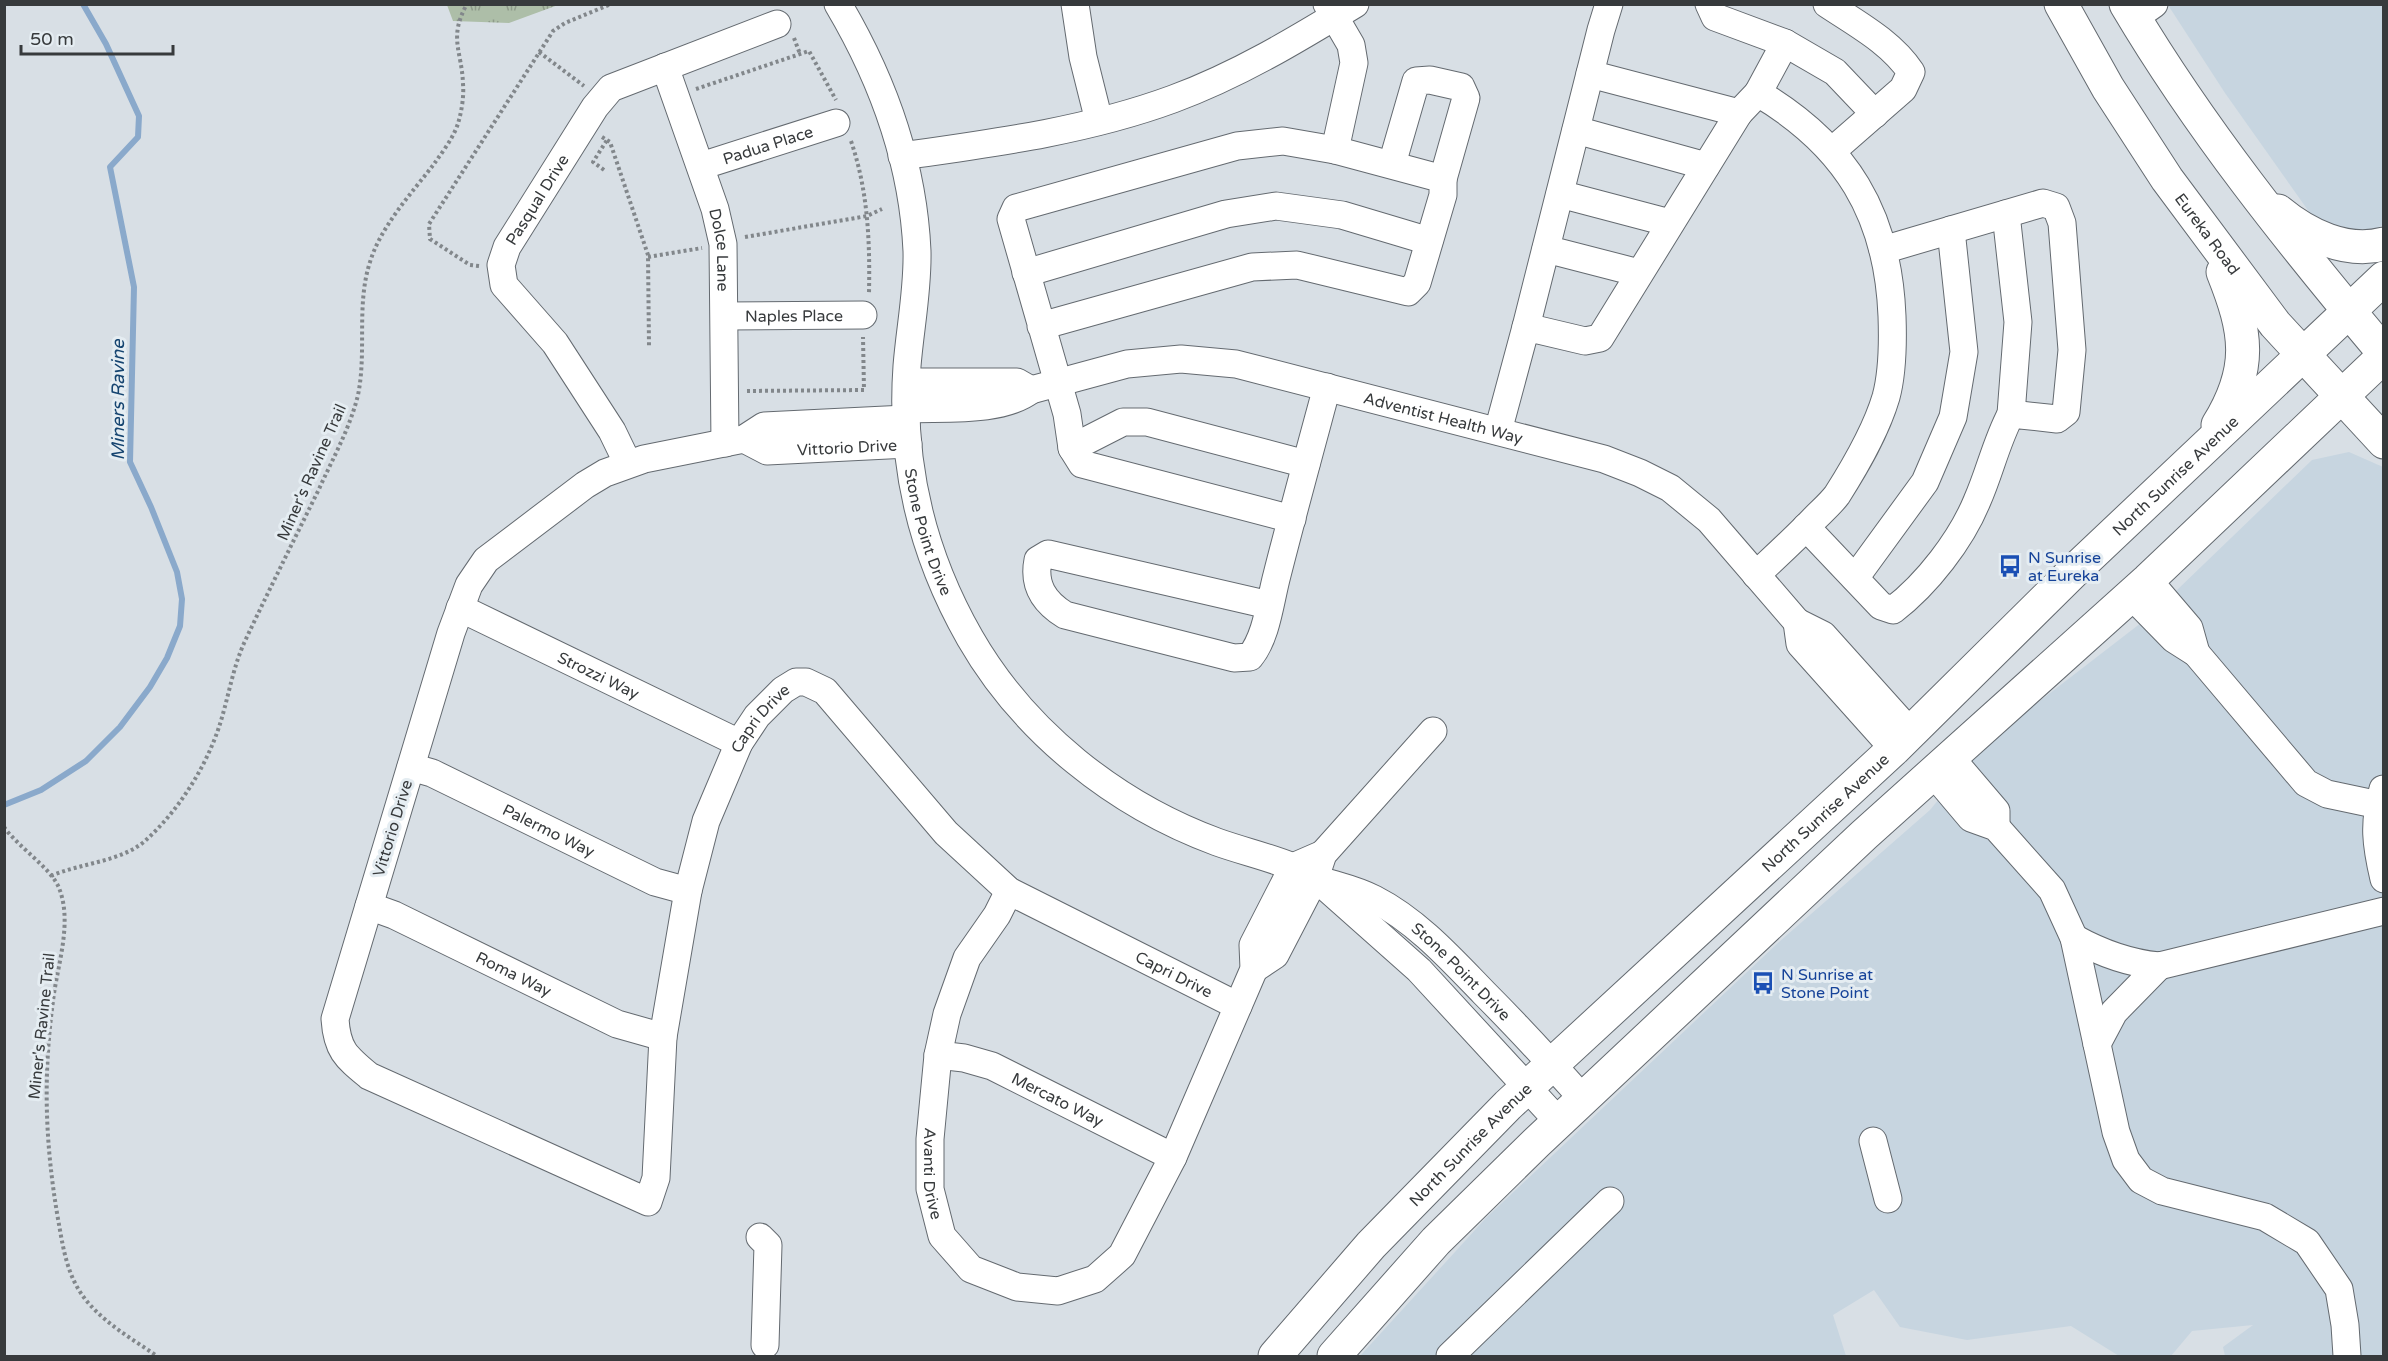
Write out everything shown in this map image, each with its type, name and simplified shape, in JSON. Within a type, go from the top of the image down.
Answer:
[{"type":"main road","name":"Eureka Road","points":[[2061,4],[2108,88],[2167,179],[2275,324],[2384,442]]},
{"type":"main road","points":[[1334,1356],[1436,1241],[1583,1099],[1942,765],[2140,587],[2384,355],[2314,271],[2195,112],[2138,9]]},
{"type":"main road","points":[[2248,183],[2284,216],[2309,232],[2349,246],[2364,248],[2384,244]]},
{"type":"main road","points":[[2192,460],[2217,427],[2232,400],[2239,381],[2243,353],[2238,312],[2204,226]]},
{"type":"main road","name":"North Sunrise Avenue","points":[[1275,1356],[1371,1245],[1435,1178],[1527,1088],[1902,741],[2074,571],[2384,278]]},
{"type":"main road","points":[[1942,765],[1938,742],[1948,725],[2058,616],[2066,601],[2074,571]]},
{"type":"main road","points":[[1745,947],[1748,928],[1760,905],[1904,768],[1910,754],[1902,741]]},
{"type":"street","name":"Stone Point Drive","points":[[838,4],[875,73],[888,104],[902,156],[913,213],[917,250],[916,294],[907,382],[907,424],[912,488],[936,568],[974,645],[997,679],[1030,718],[1083,766],[1133,802],[1218,843],[1310,867],[1373,898],[1423,933],[1456,963],[1583,1099]]},
{"type":"street","points":[[1075,4],[1083,57],[1099,121]]},
{"type":"street","points":[[1498,431],[1609,4]]},
{"type":"street","points":[[1709,4],[1715,17],[1785,43],[1835,72],[1875,114]]},
{"type":"street","points":[[1827,4],[1865,28],[1901,56],[1911,72],[1903,89],[1832,151]]},
{"type":"street","points":[[902,156],[1024,138],[1099,121],[1173,99],[1277,51],[1339,9],[1351,45],[1354,63],[1335,150]]},
{"type":"street","name":"Pasqual Drive","points":[[627,464],[612,431],[555,343],[504,285],[501,265],[507,247],[601,99],[616,85],[777,24]]},
{"type":"street","points":[[1526,327],[1585,341],[1600,338],[1739,113],[1758,93],[1785,43]]},
{"type":"street","name":"Dolce Lane","points":[[665,67],[701,166],[715,209],[723,244],[725,316],[734,441]]},
{"type":"street","points":[[1590,74],[1739,113]]},
{"type":"street","points":[[1041,326],[1252,267],[1297,265],[1408,292],[1417,283],[1443,195],[1443,179],[1466,98],[1461,87],[1430,80],[1416,81],[1392,164]]},
{"type":"street","points":[[1756,575],[1836,497],[1870,436],[1886,396],[1893,351],[1890,281],[1870,210],[1832,151],[1784,109],[1758,93]]},
{"type":"street","name":"Padua Place","points":[[701,166],[836,123]]},
{"type":"street","points":[[1576,130],[1706,166]]},
{"type":"street","points":[[1292,519],[1082,464],[1072,448],[1067,414],[1011,219],[1016,208],[1237,146],[1283,141],[1335,150],[1443,179]]},
{"type":"street","points":[[1560,194],[1670,223]]},
{"type":"street","points":[[1883,250],[2043,203],[2056,207],[2062,224],[2072,350],[2066,412],[2057,419],[2011,414]]},
{"type":"street","points":[[1026,273],[1226,214],[1276,206],[1342,215],[1429,241]]},
{"type":"street","points":[[1806,527],[1881,606],[1893,610],[1908,598],[1953,545],[1977,501],[2001,432],[2011,414],[2018,322],[2006,214]]},
{"type":"street","points":[[1855,578],[1925,482],[1953,417],[1964,352],[1951,230]]},
{"type":"street","points":[[1546,249],[1640,273]]},
{"type":"street","name":"Naples Place","points":[[725,316],[863,315]]},
{"type":"street","name":"Adventist Health Way","points":[[907,424],[998,405],[1020,398],[1031,390],[1127,364],[1182,359],[1236,364],[1604,459],[1670,488],[1709,520],[1797,622],[1823,635],[1902,741]]},
{"type":"street","points":[[907,382],[1017,381],[1031,390]]},
{"type":"street","points":[[1269,605],[1048,554],[1038,561],[1035,574],[1044,596],[1053,608],[1065,615],[1234,658],[1250,657],[1257,648],[1269,605],[1327,387]]},
{"type":"street","points":[[1072,448],[1124,422],[1147,422],[1306,464]]},
{"type":"street","name":"Vittorio Drive","points":[[648,1202],[369,1076],[350,1061],[336,1039],[335,1019],[460,608],[469,585],[486,560],[585,485],[605,473],[627,464],[663,455],[734,441],[767,451],[786,437],[907,424]]},
{"type":"street","points":[[2140,587],[2174,639],[2196,653],[2306,783],[2327,794],[2381,796],[2376,844],[2384,879]]},
{"type":"street","name":"Strozzi Way","points":[[460,608],[739,742]]},
{"type":"street","name":"Capri Drive","points":[[648,1202],[656,1178],[663,1037],[688,891],[706,821],[739,742],[757,717],[783,690],[796,682],[806,682],[825,691],[893,774],[946,833],[1009,891],[1238,1006]]},
{"type":"street","name":"Avanti Drive","points":[[1009,891],[997,915],[967,958],[947,1014],[938,1055],[930,1139],[930,1190],[942,1236],[971,1269],[1017,1287],[1058,1291],[1095,1279],[1122,1255],[1173,1157],[1254,969],[1275,955],[1274,932],[1310,867],[1433,732]]},
{"type":"street","points":[[1942,765],[1971,818],[1996,827],[2052,890],[2074,938],[2116,1132],[2126,1160],[2142,1180],[2162,1191],[2265,1217],[2307,1242],[2338,1289],[2345,1324],[2347,1356]]},
{"type":"street","name":"Palermo Way","points":[[411,767],[432,773],[655,882],[688,891]]},
{"type":"street","name":"Stone Point Drive","points":[[1310,867],[1419,970],[1559,1122]]},
{"type":"street","name":"Roma Way","points":[[369,906],[394,915],[617,1024],[663,1037]]},
{"type":"street","points":[[2074,938],[2097,951],[2136,964],[2159,966],[2384,912]]},
{"type":"street","points":[[2097,1044],[2114,1012],[2159,966]]},
{"type":"street","name":"Mercato Way","points":[[938,1055],[964,1058],[992,1066],[1173,1157]]},
{"type":"street","points":[[1873,1141],[1888,1199]]},
{"type":"street","points":[[1450,1356],[1610,1201]]},
{"type":"street","points":[[760,1237],[768,1245],[765,1345]]},
{"type":"path","name":"Miner's Ravine Trail","points":[[51,876],[72,867],[99,862],[122,854],[143,843],[175,809],[206,759],[218,729],[244,643],[352,416],[362,368],[364,284],[376,246],[444,149],[459,120],[463,84],[457,52],[457,33],[467,4]]},
{"type":"path","points":[[482,267],[470,265],[430,239],[429,224],[553,31],[560,25],[611,4]]},
{"type":"path","points":[[539,52],[592,92]]},
{"type":"path","points":[[593,132],[610,142],[648,257],[649,346]]},
{"type":"path","points":[[604,170],[593,162],[607,140]]},
{"type":"path","points":[[741,238],[867,216],[882,209]]},
{"type":"path","points":[[648,257],[712,247]]},
{"type":"path","points":[[738,391],[864,390],[863,315]]},
{"type":"path","name":"Miner's Ravine Trail","points":[[4,827],[16,843],[51,876],[59,886],[61,896],[64,932],[52,1008],[45,1101],[52,1185],[66,1260],[76,1286],[107,1321],[157,1356]]},
{"type":"shaded area","points":[[2168,5],[2383,5],[2383,225],[2367,232],[2347,233],[2312,216],[2225,93]]},
{"type":"shaded area","points":[[2349,452],[2383,467],[2383,1356],[2225,1356],[2223,1347],[2253,1325],[2192,1331],[2171,1356],[2119,1356],[2071,1326],[1967,1340],[1900,1327],[1874,1290],[1833,1315],[1846,1356],[1360,1356],[1486,1218],[1779,942],[1930,810],[1975,755],[2014,721],[2150,616],[2312,460]]},
{"type":"green space","points":[[447,4],[558,5],[509,23],[453,21]]},
{"type":"waterway","name":"Miners Ravine","points":[[4,805],[41,790],[86,761],[120,727],[150,687],[167,658],[180,626],[182,599],[177,572],[130,462],[134,287],[110,167],[138,137],[139,116],[106,44],[83,4]]},
{"type":"place","name":"N Sunrise at Eureka","points":[[2010,566]]},
{"type":"place","name":"N Sunrise at Stone Point","points":[[1763,983]]}]
